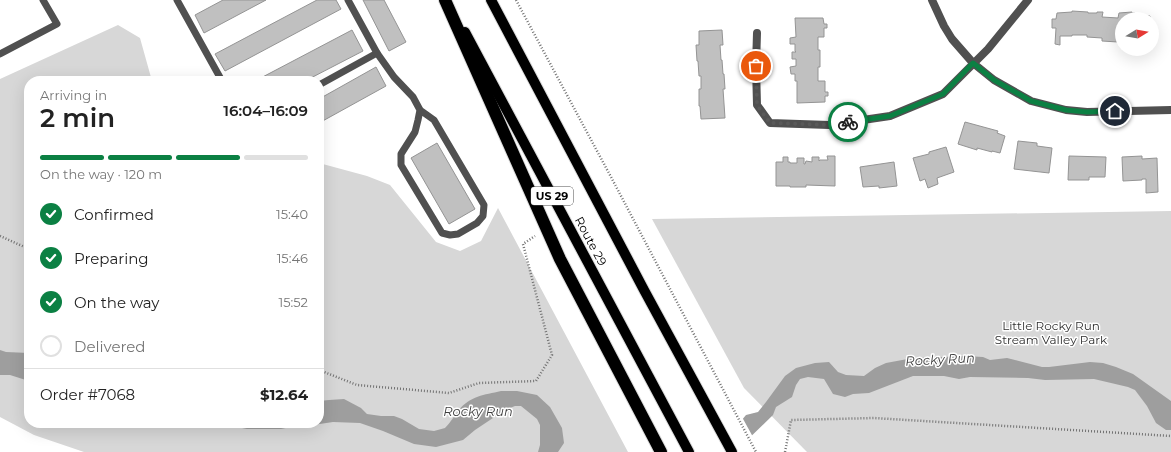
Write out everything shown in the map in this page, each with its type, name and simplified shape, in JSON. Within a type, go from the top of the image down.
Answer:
[{"type":"highway","points":[[446,0],[560,259],[661,452]]},
{"type":"main road","name":"Route 29","points":[[446,0],[689,452]]},
{"type":"main road","name":"Route 29","points":[[491,0],[640,283],[732,452]]},
{"type":"street","points":[[932,0],[952,39],[973,63],[994,80],[1031,101],[1066,110],[1087,112],[1171,110]]},
{"type":"street","points":[[757,33],[757,105],[770,123],[830,125],[890,116],[943,94],[988,49],[1028,0]]},
{"type":"lane","points":[[0,54],[57,24],[43,0]]},
{"type":"lane","points":[[177,0],[219,76]]},
{"type":"lane","points":[[348,0],[377,53],[394,77],[413,97],[420,110],[434,120],[484,205],[483,216],[477,223],[458,234],[450,235],[442,233],[401,165],[401,154],[415,132],[420,110]]},
{"type":"lane","points":[[324,82],[377,53]]},
{"type":"path","points":[[516,0],[756,452]]},
{"type":"path","points":[[324,372],[357,385],[448,393],[479,383],[536,381],[552,355],[523,244],[537,234]]},
{"type":"path","points":[[0,236],[24,247]]},
{"type":"path","points":[[785,452],[791,420],[874,418],[1171,436]]},
{"type":"green space","points":[[118,25],[140,38],[151,76],[24,76],[24,428],[324,428],[324,164],[367,176],[390,185],[436,242],[460,251],[481,241],[498,208],[628,452],[84,452],[34,435],[0,417],[0,79]]},
{"type":"green space","name":"Little Rocky Run Stream Valley Park","points":[[1171,211],[1171,452],[807,452],[744,388],[652,219]]},
{"type":"water","points":[[0,350],[6,352],[24,353],[24,379],[10,375],[0,375]]},
{"type":"water","name":"Rocky Run","points":[[965,356],[983,357],[990,360],[1007,358],[1042,367],[1090,362],[1103,363],[1116,367],[1133,374],[1171,401],[1171,430],[1166,430],[1156,423],[1147,406],[1135,390],[1094,379],[1045,380],[1028,378],[970,377],[959,379],[944,376],[913,376],[869,393],[853,394],[845,397],[833,394],[824,379],[808,377],[800,379],[796,385],[792,397],[776,407],[773,415],[740,447],[736,427],[746,415],[758,412],[785,376],[796,368],[815,363],[829,362],[838,372],[846,375],[864,376],[875,368],[886,363],[913,358]]},
{"type":"water","name":"Rocky Run","points":[[501,391],[517,391],[537,395],[550,407],[562,428],[564,443],[558,452],[538,452],[540,445],[540,425],[537,419],[521,406],[515,406],[505,410],[463,440],[436,447],[414,444],[360,423],[333,422],[324,423],[324,401],[344,399],[361,408],[367,414],[394,416],[419,429],[434,431],[445,428],[463,405],[483,395]]},
{"type":"water","name":"Rocky Run","points":[[242,428],[286,428],[281,429]]},
{"type":"pier","points":[[742,417],[753,437],[742,449],[735,452],[689,452],[690,450],[729,431]]},
{"type":"building","points":[[223,0],[266,0],[204,33],[195,15]]},
{"type":"building","points":[[317,0],[336,0],[341,9],[225,71],[215,54]]},
{"type":"building","points":[[363,0],[384,0],[406,42],[389,51]]},
{"type":"building","points":[[1103,12],[1102,17],[1115,18],[1115,42],[1102,41],[1102,38],[1087,37],[1087,35],[1072,35],[1060,36],[1060,45],[1055,44],[1056,28],[1052,28],[1052,19],[1056,19],[1057,13]]},
{"type":"building","points":[[795,18],[823,18],[824,24],[827,24],[827,28],[824,28],[824,37],[818,37],[820,67],[818,67],[818,81],[825,81],[825,92],[828,92],[828,96],[825,96],[825,102],[797,103],[797,81],[795,81],[795,74],[791,74],[790,67],[796,66],[796,59],[792,59],[792,52],[796,52],[795,44],[790,44],[790,38],[796,37]]},
{"type":"building","points":[[352,30],[363,51],[315,76],[265,76]]},
{"type":"building","points":[[722,30],[723,45],[720,45],[724,74],[725,89],[723,89],[725,118],[701,119],[699,89],[701,89],[701,76],[699,76],[696,45],[699,45],[699,31]]},
{"type":"building","points":[[376,67],[386,86],[324,120],[324,96]]},
{"type":"building","points":[[965,122],[998,131],[997,133],[1005,136],[1000,153],[977,148],[977,150],[958,144]]},
{"type":"building","points":[[1018,141],[1037,143],[1037,146],[1052,148],[1049,173],[1014,169]]},
{"type":"building","points":[[437,143],[475,209],[449,224],[411,158]]},
{"type":"building","points":[[946,147],[954,172],[937,178],[938,184],[928,188],[925,179],[920,181],[913,158],[929,154],[929,152]]},
{"type":"building","points":[[827,156],[835,156],[835,186],[776,186],[776,162],[783,162],[783,157],[788,157],[788,162],[790,163],[797,163],[797,158],[804,158],[805,164],[806,161],[812,162],[812,157],[819,157],[819,161],[828,160]]},
{"type":"building","points":[[1069,156],[1106,157],[1105,177],[1089,177],[1089,180],[1068,180]]},
{"type":"building","points":[[1142,156],[1142,159],[1157,158],[1158,192],[1146,193],[1146,179],[1123,181],[1122,157]]},
{"type":"building","points":[[894,162],[897,186],[879,188],[879,186],[863,187],[860,167]]},
{"type":"way so far","points":[[756,66],[757,105],[770,123],[830,125],[848,122]]},
{"type":"route","points":[[848,122],[890,116],[943,94],[973,63],[994,80],[1031,101],[1066,110],[1087,112],[1115,111]]}]
